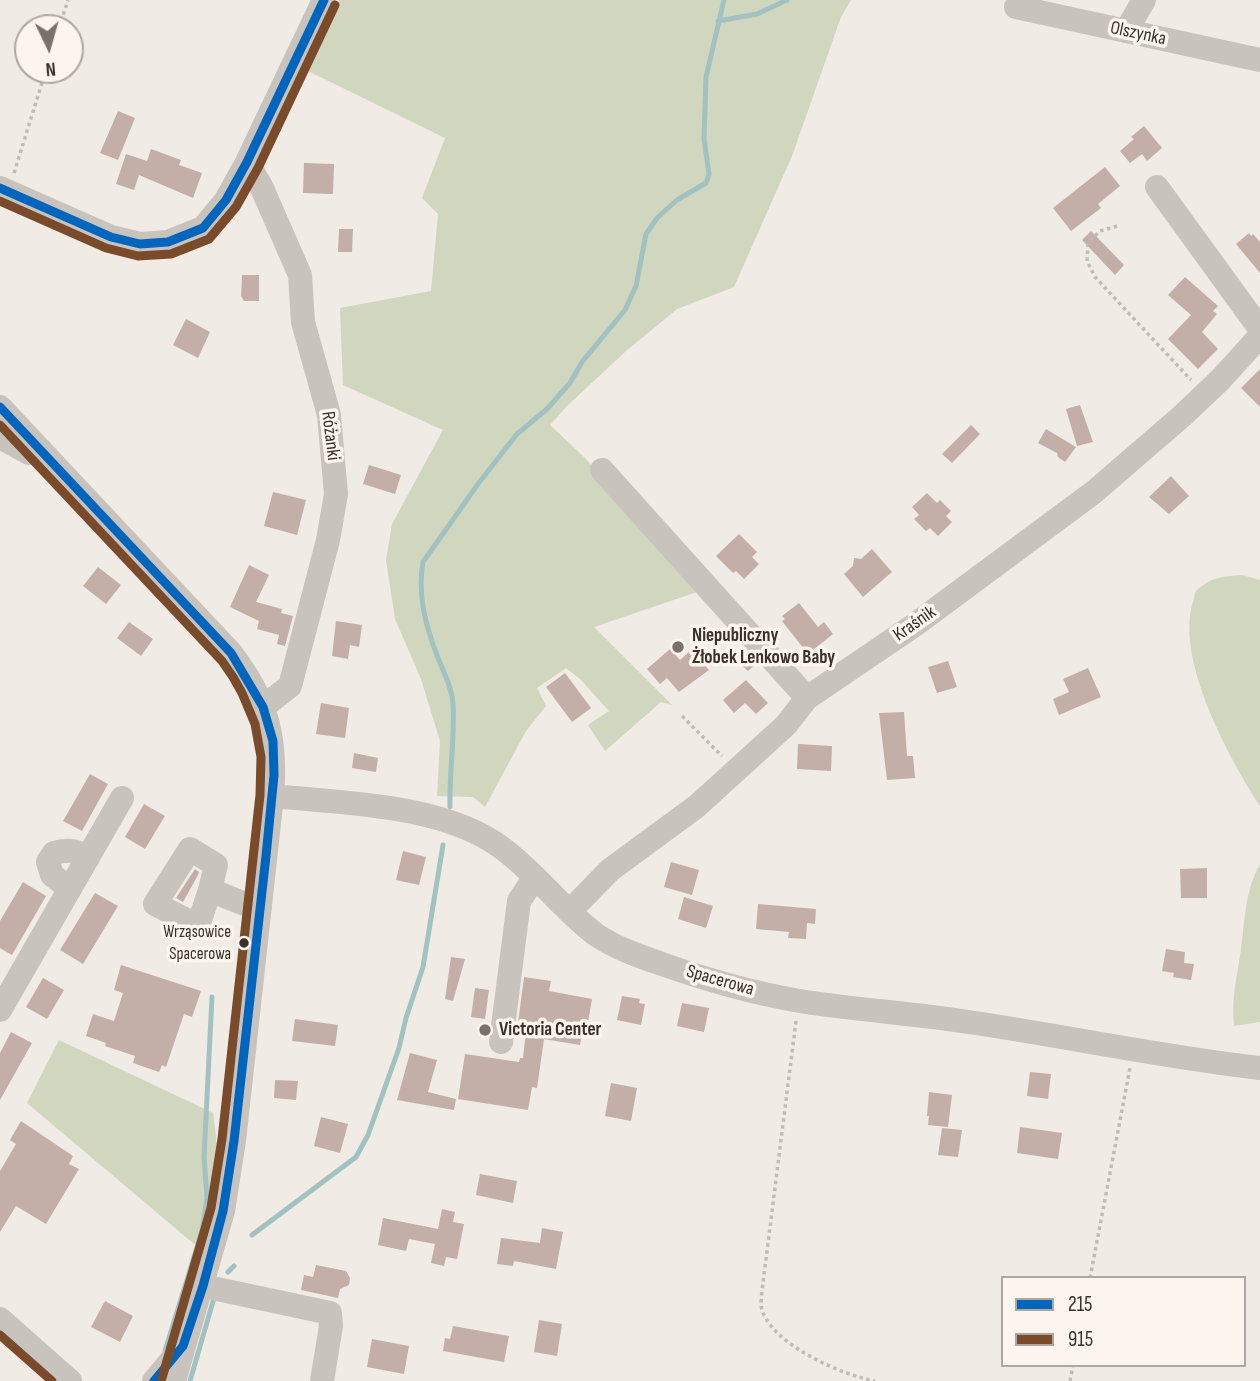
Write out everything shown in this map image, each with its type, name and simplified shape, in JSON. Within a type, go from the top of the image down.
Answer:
[{"type":"street","points":[[2,189],[111,237],[140,244],[183,238],[203,228],[226,200],[247,162],[324,0]]},
{"type":"street","points":[[1126,31],[1144,0]]},
{"type":"street","name":"Olszynka","points":[[1017,7],[1260,60]]},
{"type":"street","name":"Różanki","points":[[247,162],[261,186],[300,275],[303,322],[329,415],[336,494],[328,540],[290,686],[263,707]]},
{"type":"street","points":[[1157,187],[1260,329]]},
{"type":"street","name":"Kraśnik","points":[[570,911],[610,870],[697,806],[786,725],[807,698],[916,624],[1094,492],[1205,394],[1260,336]]},
{"type":"street","points":[[0,407],[231,653],[263,707],[273,741],[272,796],[223,1211],[174,1381]]},
{"type":"street","points":[[0,437],[29,453],[42,450]]},
{"type":"street","points":[[602,470],[807,698]]},
{"type":"street","name":"Spacerowa","points":[[272,796],[390,809],[449,822],[482,835],[501,847],[596,934],[619,948],[729,985],[799,1001],[936,1017],[1212,1063],[1260,1068]]},
{"type":"street","points":[[0,1010],[122,799]]},
{"type":"street","points":[[501,1042],[519,901],[534,877]]},
{"type":"street","points":[[210,890],[250,906],[260,907]]},
{"type":"street","points":[[203,1286],[330,1314],[331,1326],[323,1381]]},
{"type":"street","points":[[0,1319],[70,1381]]},
{"type":"street","points":[[154,1381],[183,1346]]},
{"type":"path","points":[[2,189],[12,178],[42,84]]},
{"type":"path","points":[[1117,226],[1100,231],[1088,243],[1087,261],[1095,277],[1205,394]]},
{"type":"path","points":[[682,716],[736,770]]},
{"type":"path","points":[[799,1001],[764,1270],[762,1309],[772,1328],[805,1353],[875,1381]]},
{"type":"path","points":[[1090,1276],[1134,1049]]},
{"type":"green space","points":[[339,0],[851,0],[841,17],[792,156],[734,287],[677,309],[626,351],[550,425],[585,458],[700,591],[594,627],[672,705],[661,702],[605,751],[588,725],[609,711],[580,679],[566,668],[537,688],[546,706],[526,731],[485,807],[473,797],[437,796],[440,741],[421,679],[395,619],[386,560],[392,524],[443,430],[343,385],[340,308],[431,291],[438,214],[422,198],[445,138],[308,71]]},
{"type":"green space","points":[[1242,575],[1260,580],[1260,806],[1234,762],[1209,709],[1192,654],[1189,628],[1197,590],[1212,580]]},
{"type":"green space","points":[[1260,864],[1260,1022],[1234,1026],[1234,997],[1246,906]]},
{"type":"green space","points":[[59,1040],[213,1113],[218,1152],[216,1194],[205,1244],[194,1244],[27,1103]]},
{"type":"building","points":[[118,111],[135,118],[118,160],[100,153]]},
{"type":"building","points":[[1144,126],[1162,148],[1147,161],[1142,154],[1130,163],[1120,151]]},
{"type":"building","points":[[151,149],[181,160],[179,165],[202,173],[193,198],[139,175],[134,190],[116,184],[126,154],[147,161]]},
{"type":"building","points":[[304,163],[334,164],[333,194],[303,193]]},
{"type":"building","points":[[1105,167],[1120,186],[1098,204],[1101,208],[1071,231],[1053,208]]},
{"type":"building","points":[[339,229],[353,229],[352,252],[338,252]]},
{"type":"building","points":[[1091,231],[1124,265],[1115,275],[1082,240]]},
{"type":"building","points":[[1249,233],[1260,242],[1260,273],[1236,244]]},
{"type":"building","points":[[242,275],[259,275],[259,301],[244,301],[241,296]]},
{"type":"building","points":[[1185,277],[1218,306],[1213,311],[1217,314],[1202,332],[1218,349],[1198,369],[1168,339],[1191,315],[1168,295]]},
{"type":"building","points":[[186,319],[210,332],[198,358],[173,345]]},
{"type":"building","points":[[1260,369],[1260,407],[1241,388]]},
{"type":"building","points":[[1080,405],[1093,442],[1077,446],[1066,409]]},
{"type":"building","points":[[971,425],[980,434],[952,463],[942,454]]},
{"type":"building","points":[[1046,429],[1076,447],[1065,462],[1057,453],[1038,443]]},
{"type":"building","points":[[369,465],[401,475],[395,494],[363,484]]},
{"type":"building","points":[[1171,476],[1189,496],[1169,514],[1149,497]]},
{"type":"building","points":[[273,492],[306,500],[297,535],[264,526]]},
{"type":"building","points":[[927,493],[937,503],[940,500],[951,511],[946,516],[952,522],[938,536],[930,528],[926,531],[914,519],[919,515],[912,507]]},
{"type":"building","points":[[739,534],[757,552],[752,557],[759,564],[744,579],[736,571],[733,573],[716,556]]},
{"type":"building","points":[[872,549],[892,572],[863,597],[844,574],[853,566],[854,558],[861,559]]},
{"type":"building","points":[[249,565],[269,575],[256,602],[282,609],[281,613],[293,616],[285,646],[277,644],[279,635],[257,629],[259,621],[230,607]]},
{"type":"building","points":[[98,567],[121,585],[106,604],[83,586]]},
{"type":"building","points":[[799,603],[818,627],[824,622],[833,634],[808,654],[782,621],[785,619],[782,616]]},
{"type":"building","points":[[336,621],[362,625],[359,647],[350,645],[348,659],[332,656]]},
{"type":"building","points":[[129,622],[153,639],[141,656],[117,638]]},
{"type":"building","points":[[670,649],[680,660],[691,650],[709,670],[679,692],[667,678],[660,684],[647,669]]},
{"type":"building","points":[[745,651],[756,664],[748,671],[736,660]]},
{"type":"building","points":[[948,661],[957,687],[937,693],[928,667]]},
{"type":"building","points":[[1088,668],[1101,697],[1059,715],[1053,699],[1069,692],[1063,679]]},
{"type":"building","points":[[565,673],[591,708],[572,722],[546,687]]},
{"type":"building","points":[[746,680],[768,703],[756,714],[745,703],[734,713],[723,700]]},
{"type":"building","points":[[321,703],[349,708],[345,738],[316,734]]},
{"type":"building","points":[[904,712],[907,756],[913,756],[915,778],[887,780],[879,713]]},
{"type":"building","points":[[798,744],[832,746],[831,771],[797,769]]},
{"type":"building","points":[[354,753],[378,758],[376,772],[352,768]]},
{"type":"building","points":[[90,774],[108,784],[82,831],[63,821]]},
{"type":"building","points":[[144,804],[165,816],[145,849],[125,837]]},
{"type":"building","points":[[403,851],[426,857],[419,885],[396,880]]},
{"type":"building","points":[[671,862],[699,870],[692,895],[664,887]]},
{"type":"building","points":[[1207,868],[1207,898],[1181,898],[1180,869]]},
{"type":"building","points":[[195,869],[199,872],[198,875],[183,902],[176,898]]},
{"type":"building","points":[[23,882],[46,896],[12,955],[0,948],[0,921]]},
{"type":"building","points":[[95,893],[118,906],[83,964],[60,950]]},
{"type":"building","points":[[684,897],[713,906],[706,928],[678,919]]},
{"type":"building","points":[[758,904],[816,909],[815,924],[807,923],[806,939],[788,938],[789,932],[756,929]]},
{"type":"building","points":[[1166,949],[1185,952],[1184,963],[1194,964],[1191,980],[1173,977],[1174,973],[1162,971]]},
{"type":"building","points":[[451,957],[465,959],[453,1001],[445,999]]},
{"type":"building","points":[[121,965],[201,991],[192,1017],[184,1014],[166,1067],[162,1065],[159,1072],[133,1063],[135,1056],[86,1036],[93,1014],[114,1021],[123,993],[114,990]]},
{"type":"building","points":[[524,977],[551,981],[549,991],[592,999],[587,1028],[583,1028],[580,1045],[544,1039],[537,1088],[532,1087],[528,1110],[458,1099],[465,1054],[519,1062],[520,1058],[523,1058],[526,1031],[519,1030],[518,1023]]},
{"type":"building","points":[[43,978],[64,990],[47,1019],[26,1007]]},
{"type":"building","points":[[475,988],[489,990],[485,1019],[471,1017]]},
{"type":"building","points":[[622,996],[640,999],[639,1003],[645,1004],[641,1025],[617,1020]]},
{"type":"building","points":[[682,1003],[709,1008],[704,1032],[677,1026]]},
{"type":"building","points":[[295,1019],[338,1025],[335,1046],[292,1041]]},
{"type":"building","points":[[11,1032],[32,1043],[0,1100],[0,1053]]},
{"type":"building","points":[[410,1053],[437,1060],[428,1092],[456,1099],[454,1110],[397,1100]]},
{"type":"building","points":[[1030,1072],[1051,1074],[1048,1099],[1027,1096]]},
{"type":"building","points":[[275,1080],[298,1081],[296,1100],[274,1098]]},
{"type":"building","points":[[611,1083],[637,1088],[631,1121],[605,1116]]},
{"type":"building","points":[[929,1092],[952,1095],[948,1127],[928,1125]]},
{"type":"building","points":[[321,1117],[348,1124],[340,1153],[314,1146]]},
{"type":"building","points":[[21,1121],[73,1156],[69,1164],[79,1169],[46,1224],[16,1206],[0,1232],[0,1171],[16,1144],[10,1140]]},
{"type":"building","points":[[1020,1127],[1062,1133],[1058,1159],[1017,1153]]},
{"type":"building","points":[[942,1128],[962,1130],[958,1157],[938,1155]]},
{"type":"building","points":[[480,1174],[517,1181],[513,1203],[476,1195]]},
{"type":"building","points":[[442,1209],[455,1212],[453,1222],[464,1224],[457,1259],[446,1257],[444,1266],[431,1263],[435,1244],[409,1239],[406,1251],[378,1245],[383,1218],[438,1229]]},
{"type":"building","points":[[542,1228],[563,1232],[556,1269],[514,1261],[513,1266],[497,1264],[501,1238],[540,1243]]},
{"type":"building","points":[[316,1265],[346,1271],[350,1278],[349,1285],[340,1289],[338,1298],[301,1290],[304,1275],[313,1277]]},
{"type":"building","points":[[105,1301],[133,1316],[120,1342],[91,1327]]},
{"type":"building","points":[[539,1320],[562,1324],[557,1356],[534,1352]]},
{"type":"building","points":[[453,1326],[509,1336],[504,1362],[443,1351],[445,1338],[450,1339]]},
{"type":"building","points":[[372,1339],[409,1346],[404,1374],[367,1367]]},
{"type":"waterway","points":[[450,807],[453,704],[426,623],[421,587],[423,562],[517,434],[547,409],[570,383],[582,362],[625,310],[636,286],[646,234],[657,218],[677,200],[706,183],[709,174],[704,139],[706,77],[724,0]]},
{"type":"waterway","points":[[718,21],[757,14],[787,0]]},
{"type":"waterway","points":[[252,1235],[356,1157],[368,1135],[399,1048],[423,967],[443,845]]},
{"type":"waterway","points":[[165,1351],[202,1231],[207,1198],[204,1157],[212,997]]},
{"type":"waterway","points":[[228,1272],[234,1266]]},
{"type":"waterway","points":[[190,1381],[214,1298]]},
{"type":"transit line","name":"215","points":[[0,188],[111,237],[140,244],[168,242],[203,228],[226,200],[247,162],[324,0]]},
{"type":"transit line","name":"915","points":[[0,201],[106,248],[138,256],[171,254],[209,239],[236,207],[258,168],[335,5]]},
{"type":"transit line","name":"215","points":[[0,407],[231,653],[263,707],[273,741],[274,775],[266,856],[234,1141],[223,1211],[203,1286],[183,1346],[154,1381]]},
{"type":"transit line","name":"915","points":[[0,425],[222,661],[242,693],[255,724],[261,757],[260,795],[222,1139],[211,1208],[162,1378]]},
{"type":"transit line","name":"915","points":[[0,1335],[52,1381]]},
{"type":"place","name":"Niepubliczny Żłobek Lenkowo Baby","points":[[678,647]]},
{"type":"place","name":"Wrząsowice Spacerowa","points":[[244,943]]},
{"type":"place","name":"Victoria Center","points":[[485,1030]]}]
